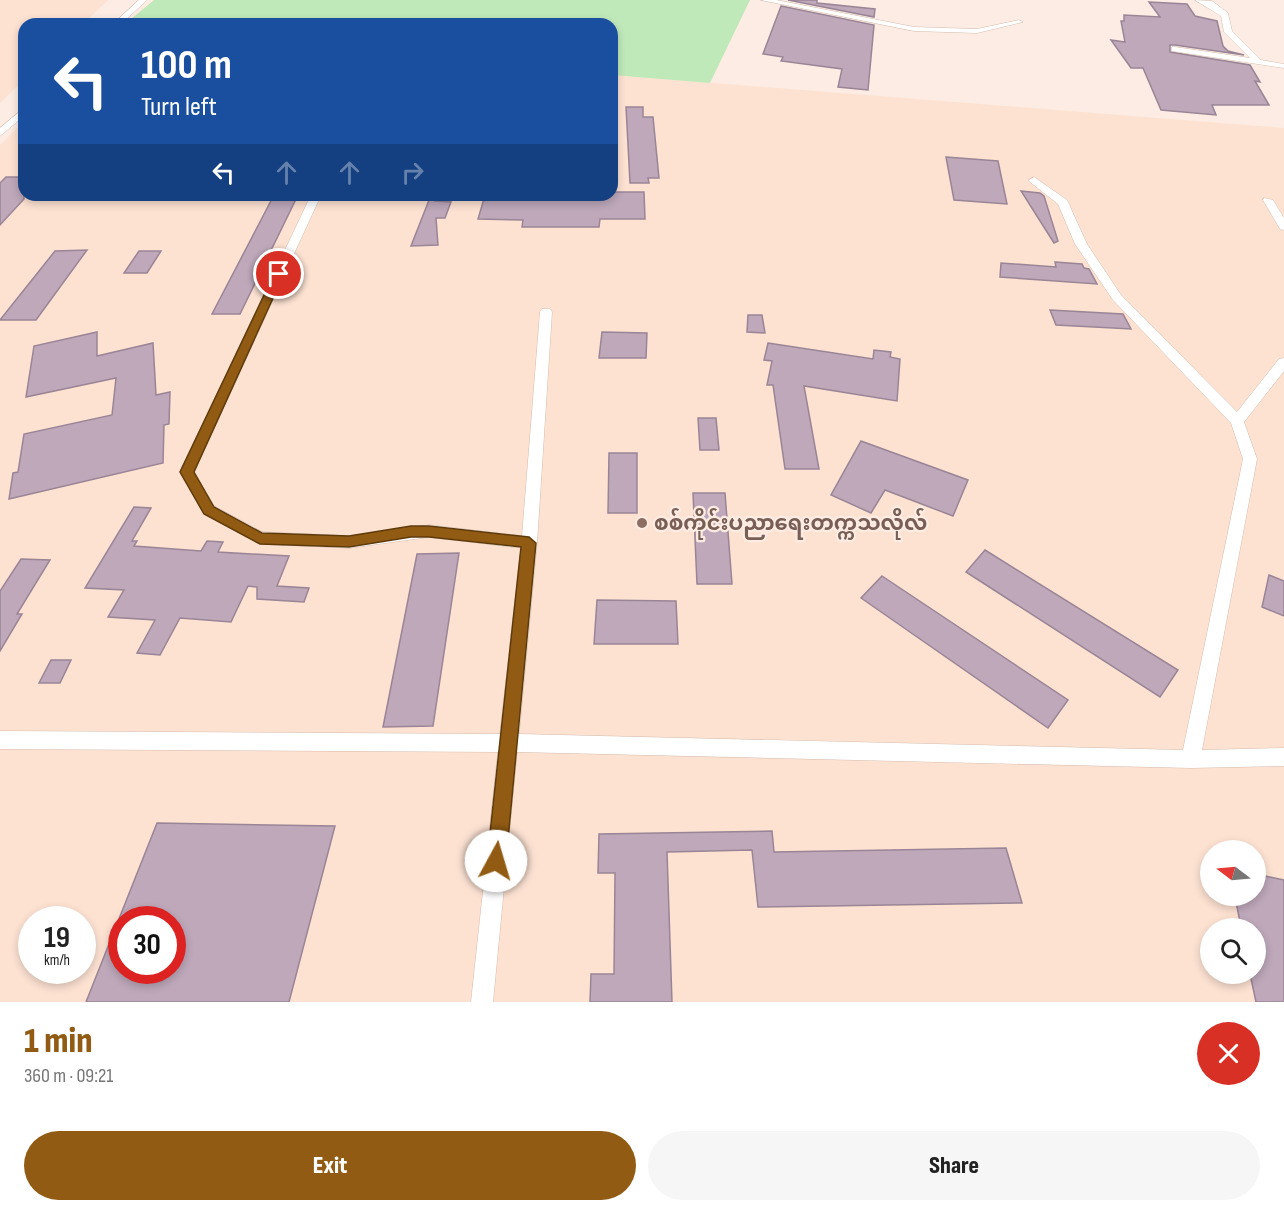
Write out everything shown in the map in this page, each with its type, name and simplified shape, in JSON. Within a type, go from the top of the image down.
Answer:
[{"type":"street","points":[[124,18],[143,0]]},
{"type":"street","points":[[765,0],[914,29],[977,31],[1019,22]]},
{"type":"street","points":[[1199,0],[1209,3],[1225,15],[1228,32],[1259,63]]},
{"type":"street","points":[[1176,49],[1284,66]]},
{"type":"street","points":[[0,133],[18,116]]},
{"type":"street","points":[[1034,180],[1063,202],[1081,244],[1117,297],[1238,421],[1250,459],[1191,759]]},
{"type":"street","points":[[1268,200],[1284,227]]},
{"type":"street","points":[[312,201],[187,472],[209,510],[260,538],[349,542],[429,531],[529,543]]},
{"type":"street","points":[[482,1002],[529,543],[546,312]]},
{"type":"street","points":[[1238,421],[1284,362]]},
{"type":"street","points":[[0,740],[625,744],[1191,759],[1284,757]]},
{"type":"shaded area","points":[[0,0],[108,0],[89,18],[18,18],[18,86],[0,103]]},
{"type":"shaded area","name":"စစ်ကိုင်းပညာရေးတက္ကသလိုလ်","points":[[618,75],[1284,128],[1284,1002],[0,1002],[0,145],[18,127],[18,201],[618,201]]},
{"type":"green space","points":[[154,0],[750,0],[710,83],[618,75],[618,18],[132,18]]},
{"type":"building","points":[[788,0],[817,0],[817,3],[875,9],[874,17]]},
{"type":"building","points":[[1149,2],[1187,4],[1195,16],[1217,21],[1223,46],[1228,51],[1244,55],[1175,45],[1170,45],[1170,52],[1250,65],[1260,82],[1255,81],[1269,105],[1212,105],[1216,115],[1161,110],[1143,68],[1131,68],[1111,40],[1125,42],[1121,21],[1124,21],[1124,15],[1160,17]]},
{"type":"building","points":[[781,6],[874,25],[868,90],[838,87],[842,69],[781,61],[783,57],[763,54]]},
{"type":"building","points":[[626,107],[643,107],[643,117],[653,117],[659,178],[648,178],[649,183],[630,183]]},
{"type":"building","points":[[946,157],[998,161],[1007,204],[954,200]]},
{"type":"building","points":[[6,177],[18,177],[18,201],[22,201],[0,225],[0,183]]},
{"type":"building","points":[[1021,191],[1040,193],[1044,196],[1058,241],[1054,243]]},
{"type":"building","points":[[618,192],[644,192],[645,219],[600,219],[599,227],[522,227],[523,220],[478,219],[483,201],[618,201]]},
{"type":"building","points":[[271,201],[295,201],[240,314],[212,314]]},
{"type":"building","points":[[429,201],[451,202],[445,218],[436,218],[438,245],[411,246]]},
{"type":"building","points":[[87,250],[36,320],[0,320],[55,251]]},
{"type":"building","points":[[139,251],[161,251],[147,273],[124,273]]},
{"type":"building","points":[[1055,262],[1082,264],[1084,268],[1089,269],[1097,284],[1000,277],[1001,263],[1056,267]]},
{"type":"building","points":[[1050,310],[1123,314],[1131,329],[1056,325]]},
{"type":"building","points":[[748,315],[762,315],[765,333],[747,332]]},
{"type":"building","points":[[97,332],[97,356],[153,343],[156,395],[170,392],[169,424],[164,425],[163,463],[9,499],[13,473],[18,472],[24,434],[112,415],[116,378],[26,397],[34,346]]},
{"type":"building","points":[[602,332],[647,333],[646,358],[599,358]]},
{"type":"building","points":[[768,343],[873,359],[874,350],[891,352],[890,357],[900,359],[897,401],[804,386],[819,469],[785,469],[773,385],[767,385],[772,361],[764,360]]},
{"type":"building","points":[[698,418],[716,418],[719,450],[700,450]]},
{"type":"building","points":[[861,441],[968,480],[953,516],[885,490],[871,513],[831,495]]},
{"type":"building","points":[[609,453],[637,453],[637,513],[608,513]]},
{"type":"building","points":[[693,493],[725,493],[732,584],[697,584]]},
{"type":"building","points":[[134,507],[151,508],[132,541],[137,541],[134,546],[201,551],[207,541],[223,542],[218,552],[289,556],[277,586],[309,588],[304,602],[257,599],[257,587],[248,586],[231,622],[180,618],[160,655],[137,653],[155,620],[108,617],[124,590],[85,588]]},
{"type":"building","points":[[985,550],[1178,670],[1160,697],[966,572]]},
{"type":"building","points":[[459,553],[433,726],[383,727],[417,554]]},
{"type":"building","points":[[21,559],[50,560],[17,614],[22,614],[0,651],[0,591]]},
{"type":"building","points":[[1269,575],[1284,581],[1284,616],[1262,607]]},
{"type":"building","points":[[882,576],[1068,700],[1048,728],[861,598]]},
{"type":"building","points":[[597,600],[676,601],[678,644],[594,644]]},
{"type":"building","points":[[51,660],[71,660],[60,683],[39,683]]},
{"type":"building","points":[[157,823],[335,826],[289,1002],[86,1002],[93,984],[96,984],[96,977],[108,947],[108,984],[186,984],[186,906],[124,906]]},
{"type":"building","points":[[772,831],[774,852],[1006,848],[1022,903],[758,907],[752,850],[667,852],[672,1002],[590,1002],[591,974],[614,974],[615,873],[598,873],[599,834]]},
{"type":"building","points":[[1266,876],[1284,880],[1284,1002],[1256,1002],[1252,984],[1266,984],[1266,918],[1239,918],[1237,906],[1266,906]]},
{"type":"place","name":"စစ်ကိုင်းပညာရေးတက္ကသလိုလ်","points":[[642,523]]},
{"type":"route","points":[[279,274],[187,472],[209,510],[260,538],[349,542],[429,531],[529,543],[496,861]]}]
